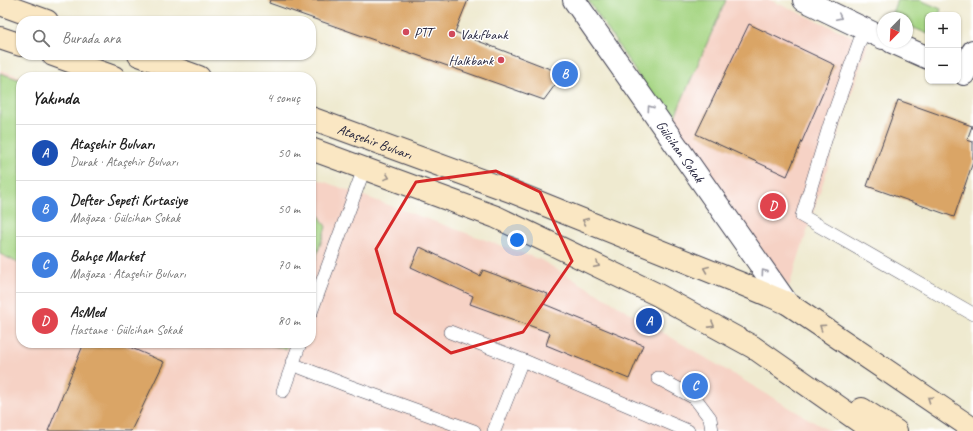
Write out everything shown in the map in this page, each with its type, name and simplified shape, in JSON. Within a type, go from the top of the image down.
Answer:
[{"type":"main road","points":[[0,4],[33,16]]},
{"type":"main road","points":[[0,38],[16,43]]},
{"type":"main road","points":[[67,60],[100,72]]},
{"type":"main road","points":[[153,60],[185,72]]},
{"type":"main road","name":"Ataşehir Bulvarı","points":[[316,120],[513,192],[742,284],[787,304],[969,423]]},
{"type":"main road","points":[[316,151],[496,217],[656,294],[842,395],[896,431]]},
{"type":"main road","points":[[753,347],[873,431]]},
{"type":"street","name":"Gülcihan Sokak","points":[[574,0],[787,304]]},
{"type":"street","points":[[804,0],[874,34]]},
{"type":"street","points":[[906,48],[925,57]]},
{"type":"street","points":[[965,76],[973,51]]},
{"type":"lane","points":[[874,34],[830,124],[802,216],[973,314]]},
{"type":"lane","points":[[316,299],[364,169]]},
{"type":"lane","points":[[450,332],[522,360],[688,431]]},
{"type":"lane","points":[[283,390],[298,348]]},
{"type":"lane","points":[[494,431],[522,360]]},
{"type":"lane","points":[[292,364],[346,386],[474,431]]},
{"type":"lane","points":[[658,378],[695,398],[710,418],[712,431]]},
{"type":"highlighted area","points":[[496,171],[540,192],[572,261],[523,332],[451,353],[395,313],[376,249],[416,182]]},
{"type":"shaded area","points":[[726,0],[770,0],[868,43],[789,287],[671,125]]},
{"type":"shaded area","points":[[0,70],[16,75],[16,348],[316,348],[316,179],[541,260],[829,431],[0,431]]},
{"type":"green space","points":[[588,0],[726,0],[671,125]]},
{"type":"green space","points":[[897,0],[920,0],[941,9],[940,12],[925,12],[925,33],[913,28],[913,12],[892,12]]},
{"type":"green space","points":[[0,73],[16,78],[16,262],[0,254]]},
{"type":"green space","points":[[316,210],[326,227],[316,258]]},
{"type":"building","points":[[270,0],[468,0],[455,32],[563,74],[544,100],[316,20],[316,16],[306,16],[269,3]]},
{"type":"building","points":[[749,24],[835,65],[787,176],[696,134]]},
{"type":"building","points":[[898,100],[972,126],[967,140],[973,142],[973,162],[954,217],[867,186]]},
{"type":"building","points":[[420,247],[480,276],[483,270],[548,294],[544,304],[643,345],[629,379],[546,345],[550,333],[470,304],[473,296],[411,267]]},
{"type":"building","points":[[82,348],[132,348],[164,362],[131,431],[48,431]]},
{"type":"place","name":"PTT","points":[[406,32]]},
{"type":"place","name":"Vakıfbank","points":[[452,34]]},
{"type":"place","name":"Halkbank","points":[[501,60]]},
{"type":"place","name":"Defter Sepeti Kırtasiye","points":[[565,74]]},
{"type":"place","name":"AsMed","points":[[773,206]]},
{"type":"place","name":"Ataşehir Bulvarı","points":[[649,321]]},
{"type":"place","name":"Bahçe Market","points":[[695,386]]}]
